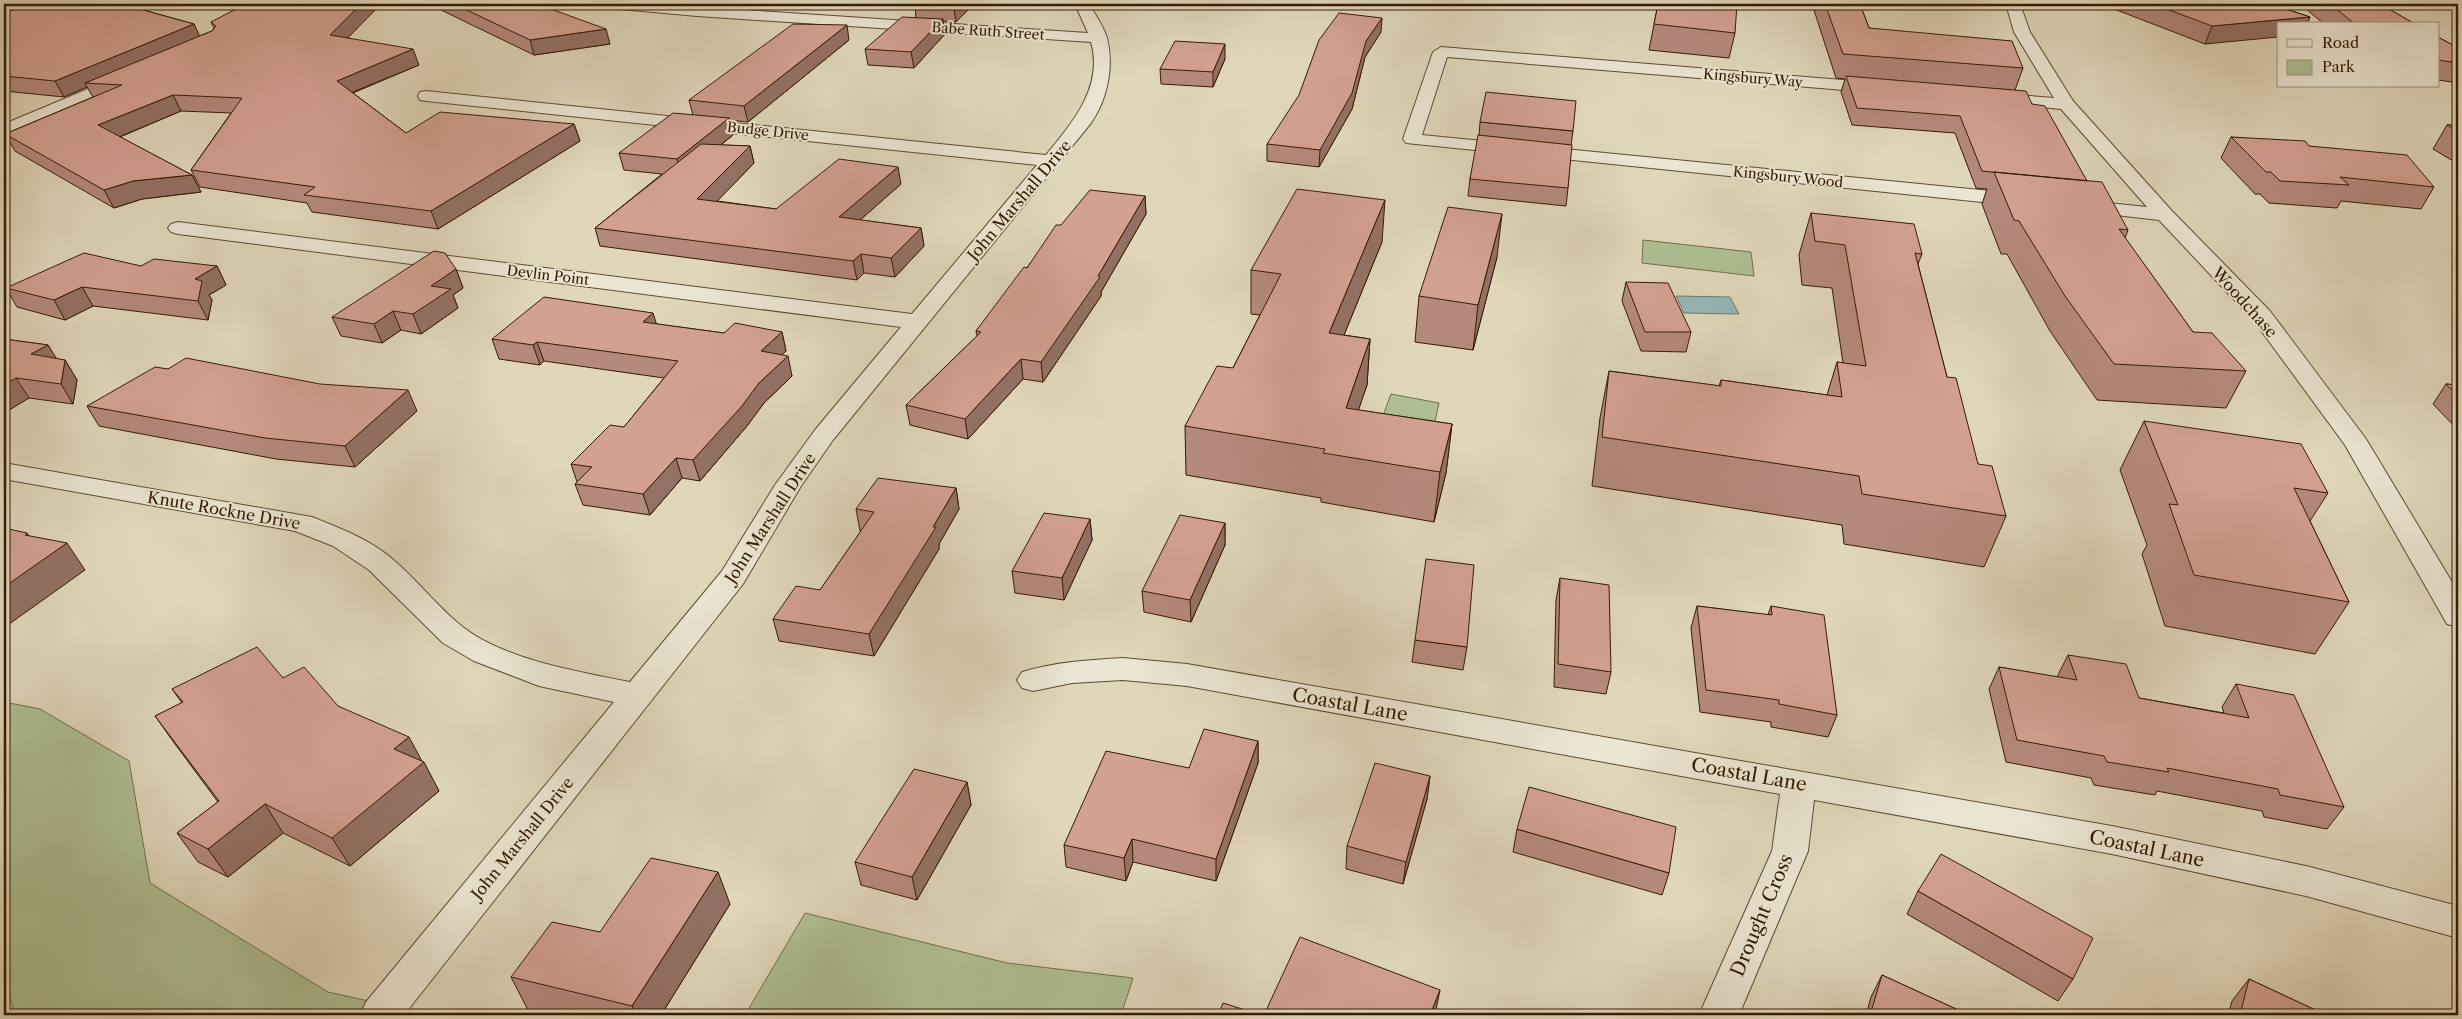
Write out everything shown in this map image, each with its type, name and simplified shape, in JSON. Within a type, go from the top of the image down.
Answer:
[{"type":"street","name":"Babe Ruth Street","points":[[609,4],[697,12],[1099,38]]},
{"type":"street","name":"John Marshall Drive","points":[[380,1015],[733,577],[788,485],[824,435],[1085,119],[1098,91],[1104,70],[1099,38],[1082,4]]},
{"type":"street","name":"Woodchase","points":[[2013,4],[2022,32],[2066,104],[2164,215],[2262,316],[2357,444],[2458,616]]},
{"type":"street","name":"Kingsbury Way","points":[[1412,139],[1441,52],[1897,90]]},
{"type":"street","points":[[4,130],[140,72]]},
{"type":"street","name":"Budge Drive","points":[[426,96],[1052,161]]},
{"type":"street","points":[[1977,96],[2066,104]]},
{"type":"street","name":"Kingsbury Wood","points":[[1412,139],[2036,202]]},
{"type":"street","points":[[2066,205],[2164,215]]},
{"type":"street","name":"Devlin Point","points":[[178,228],[918,322]]},
{"type":"street","name":"Knute Rockne Drive","points":[[4,471],[302,523],[342,540],[379,564],[454,636],[485,653],[550,678],[636,696]]},
{"type":"street","name":"Coastal Lane","points":[[1033,680],[1072,672],[1123,669],[1187,675],[2112,840],[2296,879],[2458,922]]},
{"type":"street","name":"Drought Cross","points":[[1719,1015],[1790,851],[1799,783]]},
{"type":"green space","points":[[1643,240],[1751,252],[1754,276],[1642,263]]},
{"type":"green space","points":[[1391,394],[1439,403],[1434,426],[1376,434]]},
{"type":"green space","points":[[4,702],[40,709],[129,761],[150,883],[328,992],[432,1015],[15,1015],[4,977]]},
{"type":"green space","points":[[805,913],[1007,963],[1133,978],[1121,1015],[745,1015]]},
{"type":"water","points":[[1676,296],[1730,297],[1739,314],[1684,313]]},
{"type":"building","points":[[4,4],[121,4],[194,24],[55,81],[4,76],[4,13],[18,8],[4,6]]},
{"type":"building","points":[[246,4],[361,4],[330,35],[413,49],[337,81],[406,133],[440,112],[574,124],[431,211],[304,195],[315,187],[191,170],[242,98],[173,95],[98,125],[192,175],[133,181],[104,190],[5,134],[122,85],[85,83],[212,31],[216,26],[211,22]]},
{"type":"building","points":[[454,4],[537,4],[606,29],[530,40]]},
{"type":"building","points":[[916,4],[958,4],[954,8]]},
{"type":"building","points":[[1658,4],[1737,4],[1735,33],[1654,24]]},
{"type":"building","points":[[1825,4],[1860,4],[1869,28],[2012,41],[2023,68],[1843,54]]},
{"type":"building","points":[[2153,4],[2271,4],[2310,17],[2212,26]]},
{"type":"building","points":[[2330,4],[2380,4],[2412,22],[2352,22]]},
{"type":"building","points":[[1339,13],[1382,18],[1366,41],[1352,93],[1320,150],[1267,144],[1299,95],[1319,40]]},
{"type":"building","points":[[902,17],[943,19],[911,52],[865,49]]},
{"type":"building","points":[[793,24],[847,25],[744,106],[689,100]]},
{"type":"building","points":[[2440,38],[2458,48],[2458,63],[2440,60]]},
{"type":"building","points":[[1175,41],[1225,44],[1213,72],[1160,69]]},
{"type":"building","points":[[1846,76],[2026,91],[2032,104],[2045,106],[2087,181],[1982,171],[1960,116],[1857,108]]},
{"type":"building","points":[[1486,92],[1576,101],[1573,131],[1480,122]]},
{"type":"building","points":[[673,113],[729,118],[677,159],[619,153]]},
{"type":"building","points":[[2447,125],[2458,125],[2458,132]]},
{"type":"building","points":[[1478,135],[1572,145],[1568,188],[1470,179]]},
{"type":"building","points":[[2231,137],[2305,141],[2309,146],[2407,155],[2434,187],[2340,177],[2349,185],[2280,181],[2271,172],[2266,172]]},
{"type":"building","points":[[701,144],[750,146],[697,199],[776,209],[839,159],[898,167],[839,217],[921,228],[891,258],[861,254],[853,261],[595,228]]},
{"type":"building","points":[[1994,172],[2102,182],[2128,230],[2119,229],[2193,332],[2212,333],[2246,371],[2114,364],[2065,296],[2019,221],[2014,220]]},
{"type":"building","points":[[1297,189],[1385,200],[1329,333],[1370,339],[1346,408],[1452,424],[1440,472],[1323,453],[1325,449],[1185,426],[1217,366],[1233,368],[1281,274],[1251,270]]},
{"type":"building","points":[[1090,190],[1145,196],[1098,276],[1100,277],[1041,362],[1021,359],[965,419],[906,405],[981,332],[976,331],[1024,267],[1027,268],[1056,225],[1061,225]]},
{"type":"building","points":[[1448,207],[1502,214],[1478,305],[1419,296]]},
{"type":"building","points":[[1811,213],[1914,224],[1922,254],[1915,253],[1947,377],[1956,378],[1978,464],[1992,466],[2006,516],[1862,494],[1859,476],[1602,437],[1609,371],[1721,386],[1721,380],[1842,397],[1837,362],[1866,366],[1845,245],[1815,241]]},
{"type":"building","points":[[434,251],[445,253],[456,269],[431,286],[451,289],[413,314],[393,311],[374,324],[332,317]]},
{"type":"building","points":[[84,253],[141,266],[154,259],[217,266],[195,279],[202,281],[198,301],[82,287],[54,300],[6,288]]},
{"type":"building","points":[[1626,282],[1668,283],[1691,332],[1645,332]]},
{"type":"building","points":[[544,297],[653,313],[643,322],[724,333],[735,323],[782,332],[761,351],[788,356],[759,383],[742,406],[693,460],[676,458],[643,494],[575,484],[592,467],[571,464],[610,425],[624,427],[678,361],[537,342],[533,345],[492,339]]},
{"type":"building","points":[[4,339],[48,345],[31,354],[65,360],[61,384],[16,378],[4,385]]},
{"type":"building","points":[[186,358],[320,384],[408,390],[345,446],[265,438],[87,406],[155,367],[168,369]]},
{"type":"building","points":[[2446,384],[2458,385],[2458,396]]},
{"type":"building","points":[[2144,421],[2301,444],[2328,493],[2294,488],[2349,602],[2194,575],[2169,504],[2178,505]]},
{"type":"building","points":[[878,478],[956,488],[933,527],[936,527],[869,634],[773,619],[796,586],[820,590],[874,512],[856,509]]},
{"type":"building","points":[[1044,513],[1090,519],[1062,578],[1012,571]]},
{"type":"building","points":[[1180,515],[1225,523],[1190,600],[1142,591]]},
{"type":"building","points":[[4,528],[27,533],[25,535],[67,543],[4,587]]},
{"type":"building","points":[[1426,559],[1474,565],[1467,647],[1415,640]]},
{"type":"building","points":[[1560,578],[1609,585],[1611,672],[1558,664]]},
{"type":"building","points":[[1697,606],[1772,615],[1771,606],[1824,615],[1837,715],[1779,704],[1779,700],[1706,690]]},
{"type":"building","points":[[257,647],[283,678],[304,667],[338,706],[409,737],[394,749],[424,762],[332,838],[265,804],[208,849],[177,833],[219,801],[155,716],[183,702],[172,689]]},
{"type":"building","points":[[2068,655],[2126,664],[2139,698],[2249,718],[2236,684],[2294,695],[2344,807],[2280,795],[2278,789],[2167,768],[2169,772],[2107,762],[2104,756],[2017,740],[1999,667],[2077,680]]},
{"type":"building","points":[[1204,729],[1258,741],[1216,859],[1132,839],[1124,858],[1064,845],[1106,751],[1189,768]]},
{"type":"building","points":[[1375,763],[1430,776],[1406,862],[1347,846]]},
{"type":"building","points":[[914,769],[967,782],[912,877],[855,862]]},
{"type":"building","points":[[1529,787],[1676,827],[1669,873],[1517,829]]},
{"type":"building","points":[[1941,854],[2093,938],[2073,979],[1918,891]]},
{"type":"building","points":[[651,858],[718,872],[632,1006],[511,977],[552,922],[600,932]]},
{"type":"building","points":[[1300,937],[1440,990],[1430,1015],[1264,1015]]},
{"type":"building","points":[[1882,975],[1969,1015],[1870,1015]]},
{"type":"building","points":[[2249,979],[2326,1015],[2240,1015]]},
{"type":"building","points":[[1223,1003],[1261,1015],[1218,1015]]}]
